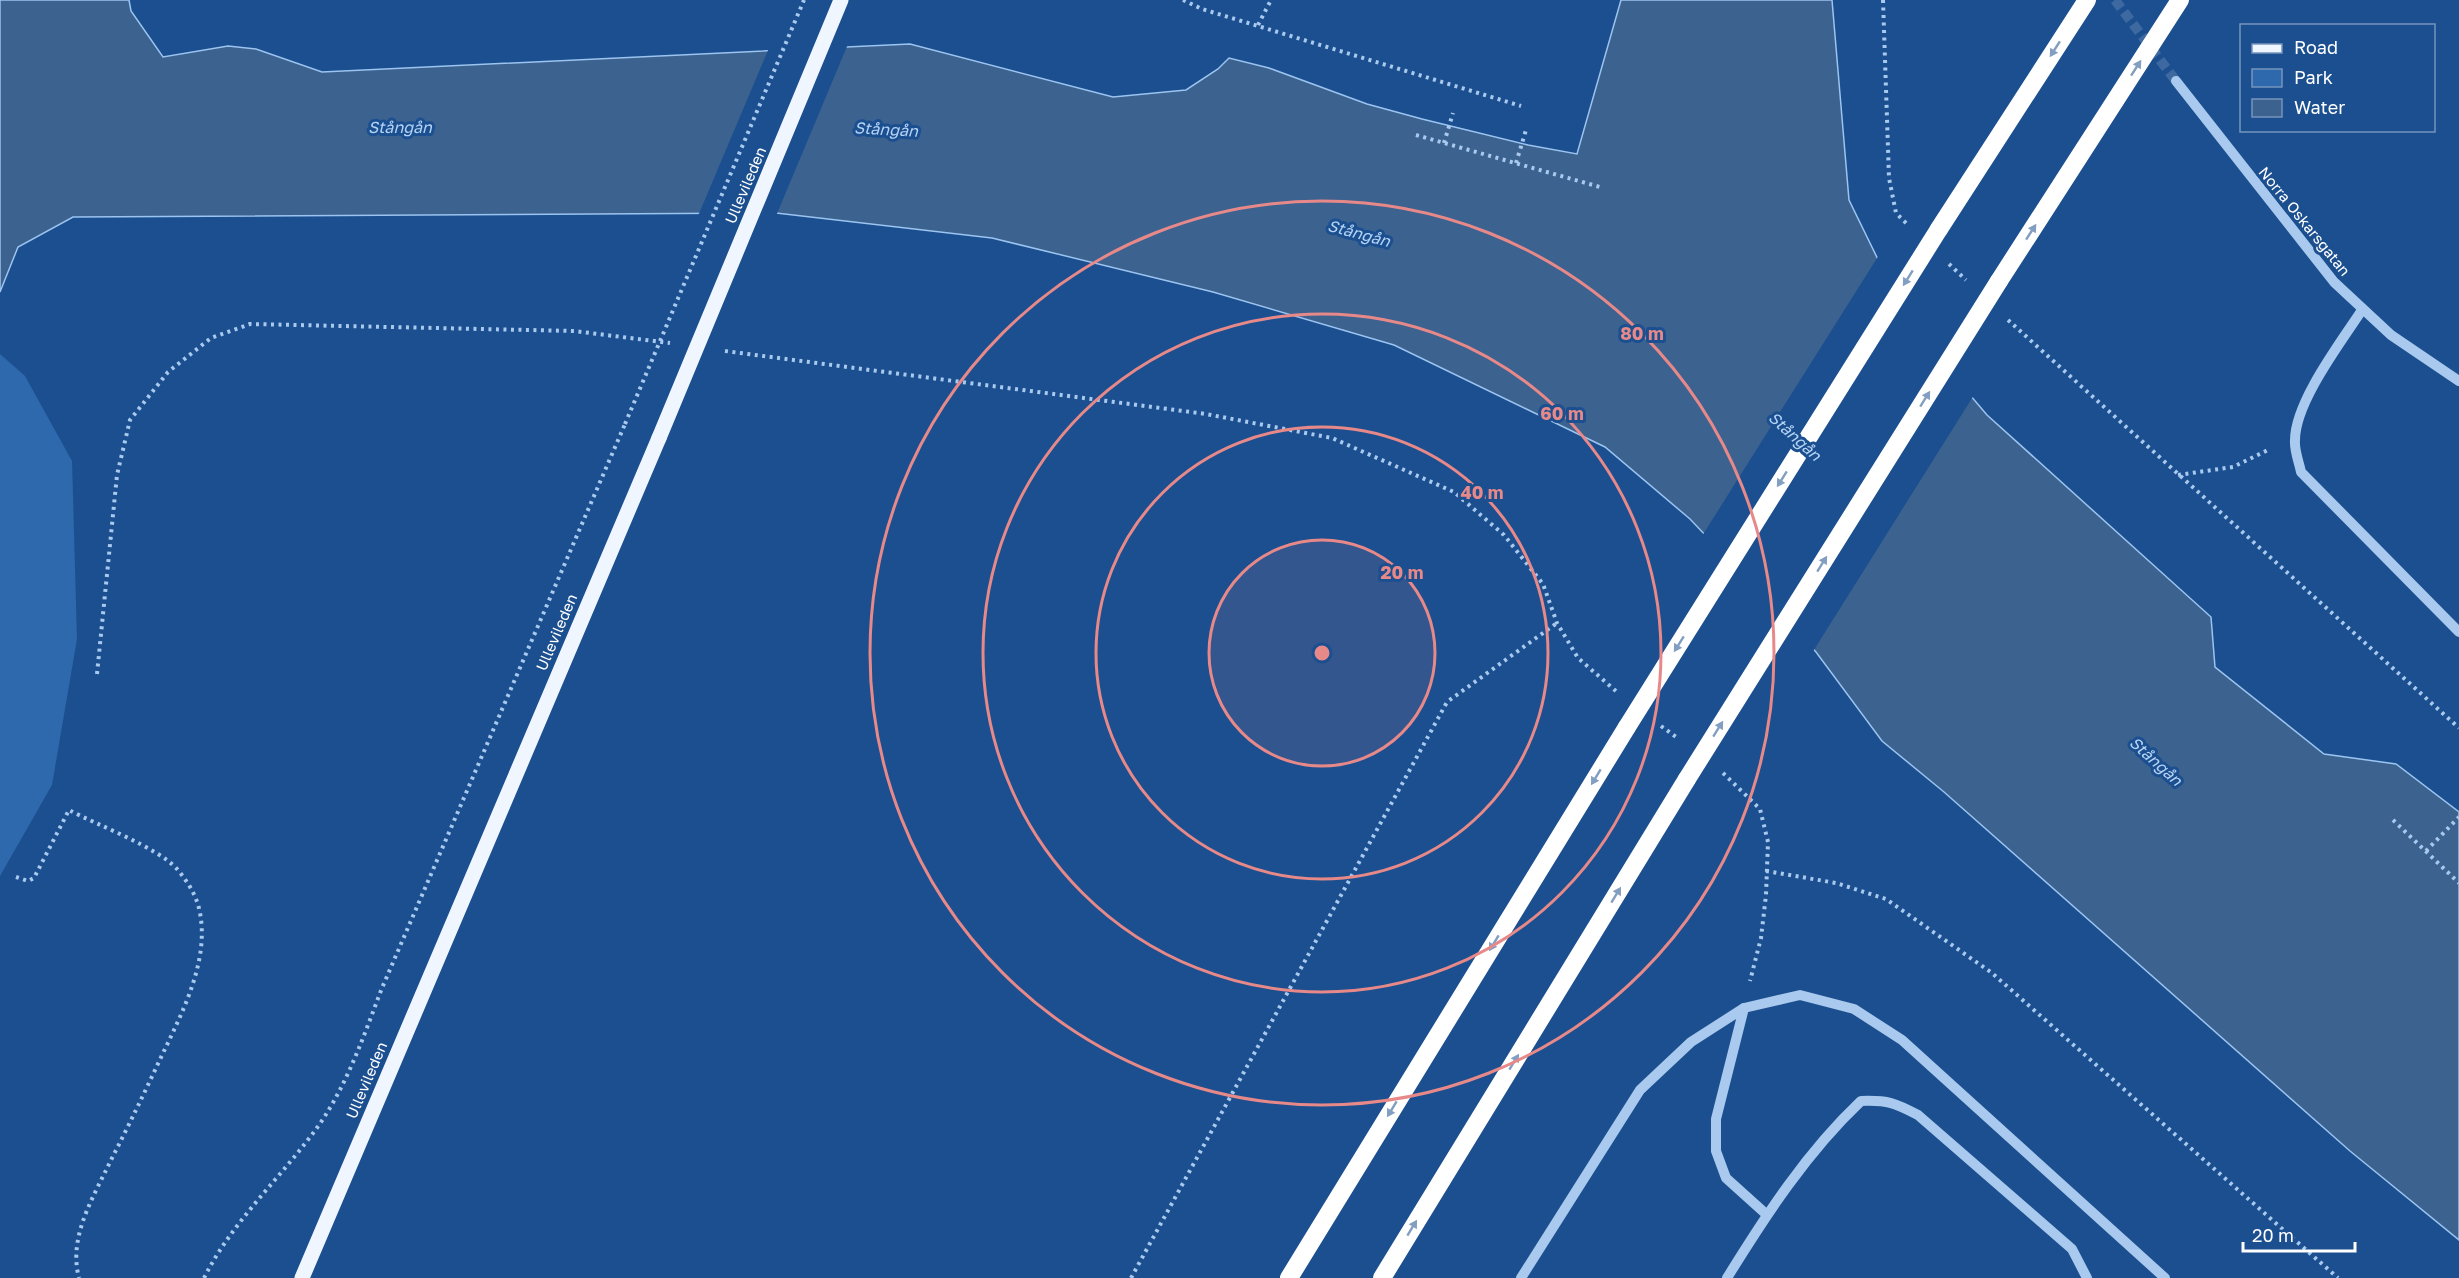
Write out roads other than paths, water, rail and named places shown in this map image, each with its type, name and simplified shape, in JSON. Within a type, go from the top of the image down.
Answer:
[{"type":"highway","points":[[1289,1278],[1627,727],[1939,229],[2086,0]]},
{"type":"highway","points":[[1382,1278],[1687,779],[1999,281],[2180,0]]},
{"type":"main road","name":"Ullevileden","points":[[302,1278],[659,438],[841,0]]},
{"type":"street","name":"Norra Oskarsgatan","points":[[2176,81],[2317,263],[2362,310],[2391,335],[2459,381]]},
{"type":"street","points":[[2362,310],[2320,374],[2297,420],[2294,442],[2301,472],[2459,632]]},
{"type":"street","points":[[1521,1278],[1640,1090],[1690,1042],[1744,1008],[1800,995],[1854,1009],[1902,1041],[2165,1278]]},
{"type":"street","points":[[1744,1008],[1716,1119],[1716,1151],[1726,1178],[1766,1214]]},
{"type":"street","points":[[1727,1278],[1766,1214],[1836,1125],[1861,1101],[1893,1102],[1918,1115],[2072,1250],[2087,1278]]},
{"type":"water","name":"Stångån","points":[[0,0],[129,0],[131,11],[163,57],[228,46],[256,49],[322,72],[910,44],[1113,97],[1186,90],[1218,69],[1229,58],[1269,68],[1367,104],[1528,145],[1577,154],[1621,0],[1832,0],[1849,200],[1909,323],[1987,415],[2211,617],[2215,667],[2324,754],[2396,764],[2459,812],[2459,1240],[2350,1151],[1944,792],[1882,741],[1816,652],[1690,519],[1605,447],[1394,345],[1213,292],[992,238],[776,213],[73,217],[18,247],[0,292]]},
{"type":"tunnel","points":[[2115,0],[2176,81]]}]
